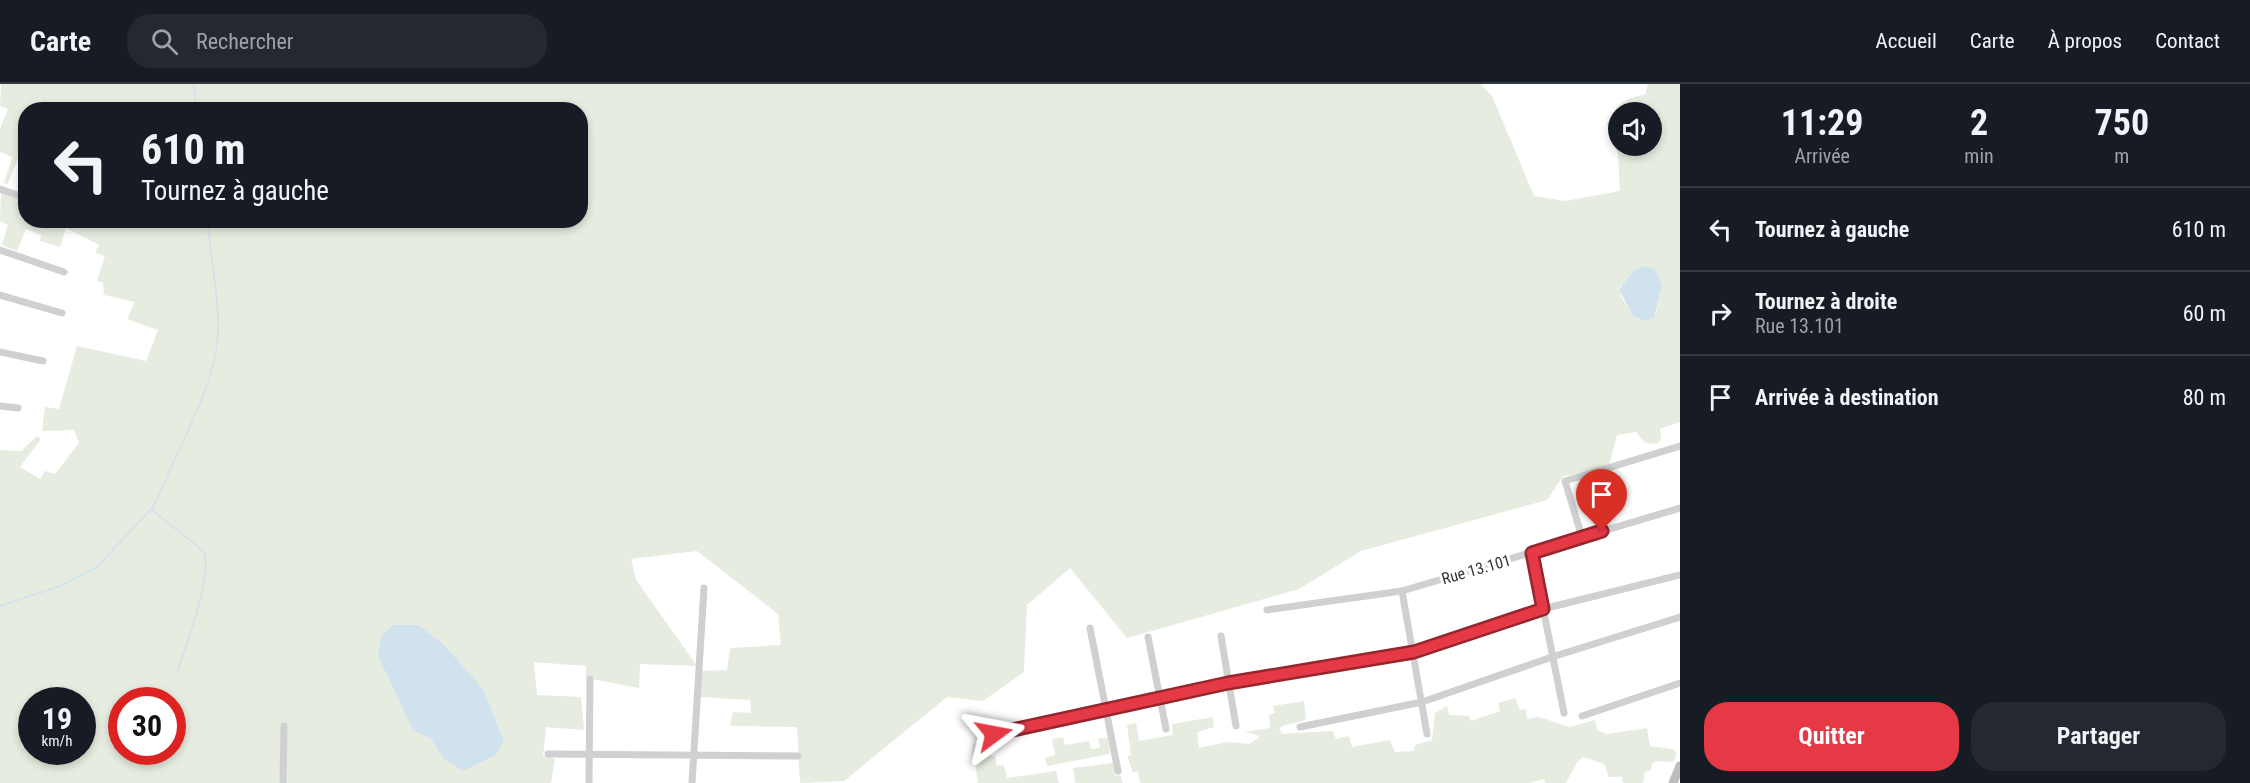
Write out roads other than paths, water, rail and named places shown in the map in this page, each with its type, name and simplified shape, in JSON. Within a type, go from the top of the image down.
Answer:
[{"type":"main road","points":[[1673,783],[1680,766]]},
{"type":"street","points":[[0,189],[18,195]]},
{"type":"street","points":[[0,250],[64,272]]},
{"type":"street","points":[[0,295],[62,313]]},
{"type":"street","points":[[0,352],[43,361]]},
{"type":"street","points":[[0,406],[18,408]]},
{"type":"street","points":[[1582,537],[1565,481],[1680,446]]},
{"type":"street","name":"Rue 13.101","points":[[1268,610],[1402,591],[1680,508]]},
{"type":"street","points":[[1532,553],[1564,713]]},
{"type":"street","points":[[994,734],[1228,683],[1414,652],[1543,609],[1680,575]]},
{"type":"street","points":[[692,783],[704,588]]},
{"type":"street","points":[[1402,591],[1427,734]]},
{"type":"street","points":[[1300,727],[1422,702],[1552,657],[1680,617]]},
{"type":"street","points":[[1090,628],[1118,771]]},
{"type":"street","points":[[1221,636],[1236,726]]},
{"type":"street","points":[[1148,637],[1166,729]]},
{"type":"street","points":[[589,783],[590,679]]},
{"type":"street","points":[[1582,716],[1680,683]]},
{"type":"street","points":[[282,783],[284,726]]},
{"type":"street","points":[[548,754],[798,756]]},
{"type":"water","points":[[1643,266],[1654,269],[1662,285],[1654,318],[1647,321],[1633,316],[1619,290],[1634,270]]},
{"type":"water","points":[[393,625],[418,625],[443,644],[484,690],[504,741],[496,755],[463,771],[444,759],[430,738],[413,731],[378,656],[381,637]]},
{"type":"waterway","points":[[194,84],[195,102]]},
{"type":"waterway","points":[[0,606],[60,586],[97,567],[151,509],[158,498],[201,401],[214,362],[218,314],[208,228]]},
{"type":"waterway","points":[[151,509],[203,551],[206,561],[202,593],[177,673]]}]
